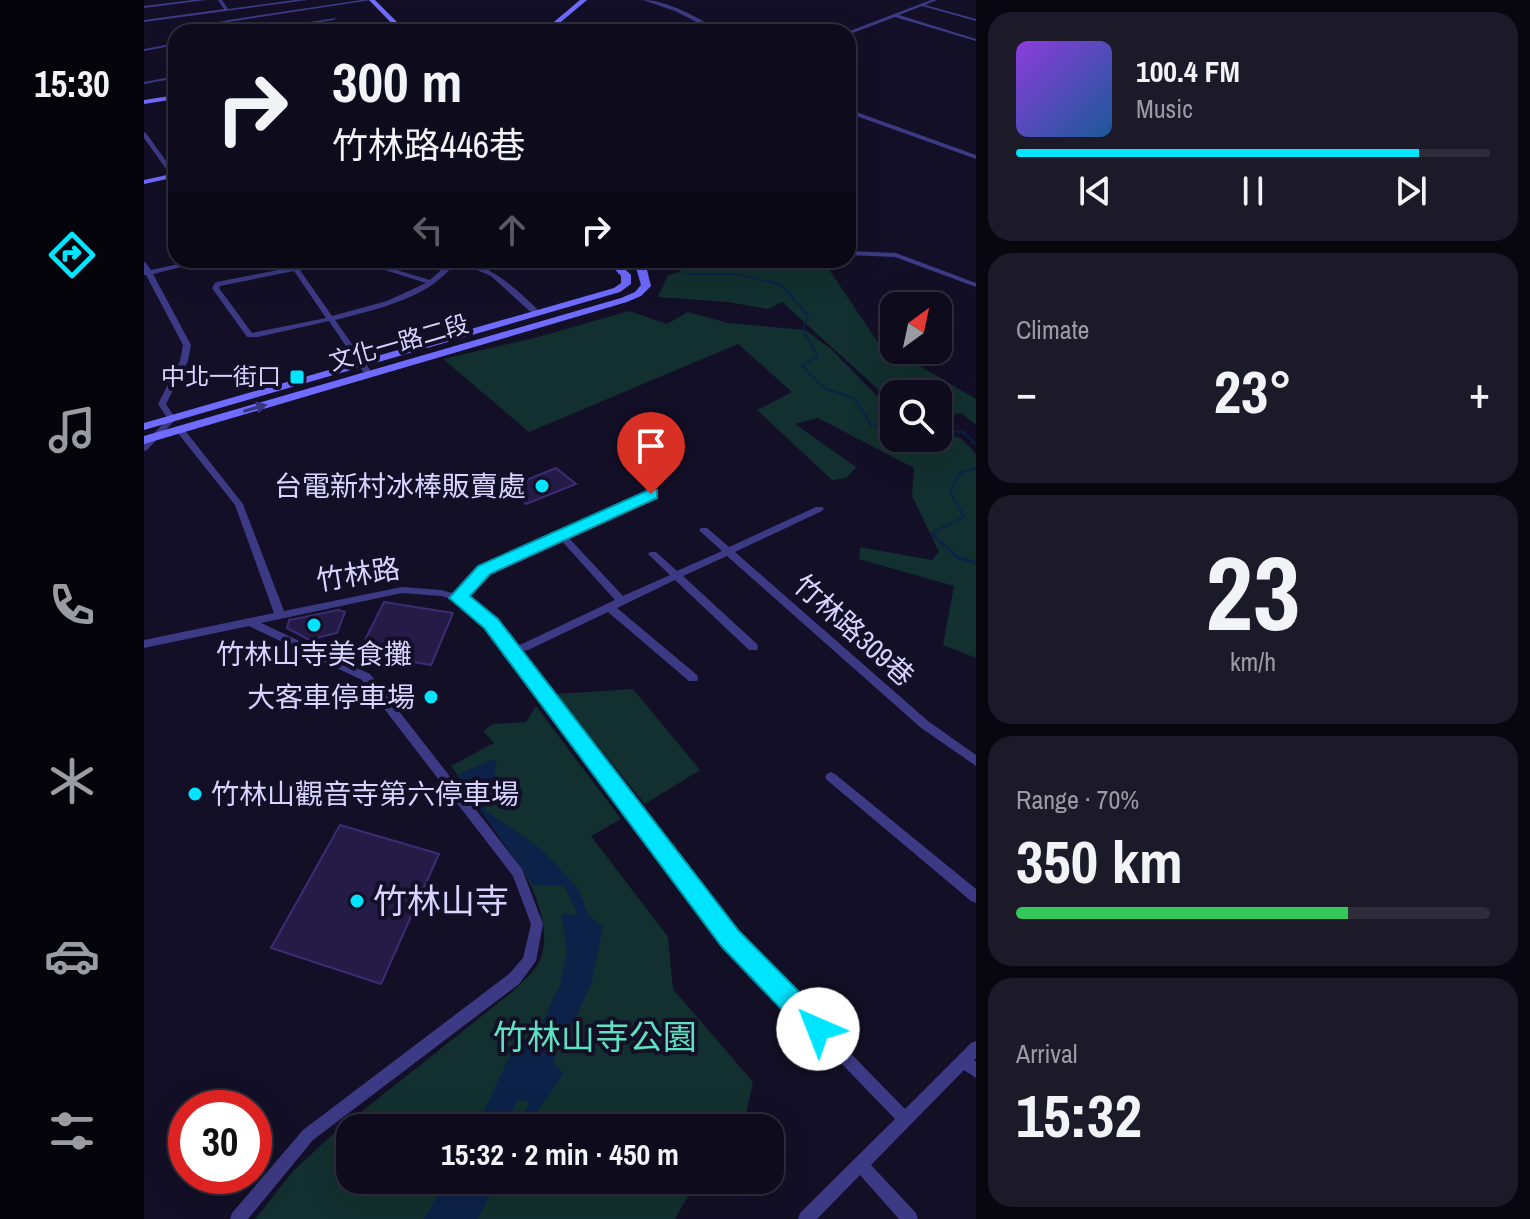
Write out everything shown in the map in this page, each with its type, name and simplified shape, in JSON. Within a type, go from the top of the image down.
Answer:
[{"type":"main road","points":[[360,0],[383,24]]},
{"type":"main road","points":[[370,0],[396,24]]},
{"type":"main road","points":[[555,24],[584,0]]},
{"type":"main road","points":[[144,103],[168,99]]},
{"type":"main road","points":[[144,179],[168,176]]},
{"type":"main road","name":"文化一路二段","points":[[150,438],[617,290],[626,284],[626,275],[619,268]]},
{"type":"main road","name":"文化一路二段","points":[[144,427],[624,300],[638,294],[646,286],[640,268]]},
{"type":"main road","points":[[172,419],[180,430]]},
{"type":"street","points":[[144,7],[204,0]]},
{"type":"street","points":[[220,0],[227,10]]},
{"type":"street","points":[[144,21],[305,0]]},
{"type":"street","points":[[217,24],[370,0]]},
{"type":"street","points":[[645,0],[677,10],[704,24]]},
{"type":"street","points":[[856,30],[935,0]]},
{"type":"street","points":[[922,5],[976,20]]},
{"type":"street","points":[[894,15],[976,40]]},
{"type":"street","points":[[303,24],[334,19]]},
{"type":"street","points":[[144,50],[168,46]]},
{"type":"street","points":[[144,83],[168,78]]},
{"type":"street","points":[[856,114],[976,157]]},
{"type":"street","points":[[144,134],[168,167]]},
{"type":"street","points":[[856,253],[896,255],[976,285]]},
{"type":"street","points":[[144,264],[146,273],[187,345],[184,361],[162,404],[172,419],[150,438],[144,448]]},
{"type":"street","points":[[146,273],[169,268]]},
{"type":"street","points":[[365,370],[329,318],[328,311],[295,268],[217,284],[215,288],[250,335],[329,318],[407,295],[447,268]]},
{"type":"street","points":[[383,268],[430,282]]},
{"type":"street","points":[[476,268],[493,275],[538,314]]},
{"type":"street","points":[[180,430],[239,504],[280,615]]},
{"type":"street","points":[[651,494],[484,570],[458,598],[475,608],[510,650],[730,939],[905,1119]]},
{"type":"street","points":[[510,650],[524,647],[819,509]]},
{"type":"street","name":"竹林路309巷","points":[[704,530],[924,724],[976,761]]},
{"type":"street","points":[[561,535],[622,601]]},
{"type":"street","points":[[653,554],[753,647]]},
{"type":"street","name":"竹林路","points":[[144,644],[402,590],[441,593],[458,598]]},
{"type":"street","points":[[609,607],[693,678]]},
{"type":"street","points":[[238,1219],[308,1135],[514,979],[529,961],[537,924],[518,873],[366,677],[250,622]]},
{"type":"street","points":[[831,777],[976,897]]},
{"type":"street","points":[[806,1219],[905,1119],[970,1066],[976,1048]]},
{"type":"street","points":[[861,1165],[910,1219]]},
{"type":"green space","points":[[682,268],[828,268],[880,343],[880,364],[916,364],[944,380],[880,380],[879,390],[782,302],[768,309],[727,302],[658,297],[668,275]]},
{"type":"green space","points":[[629,311],[667,324],[688,312],[728,323],[805,330],[831,349],[880,399],[880,450],[818,418],[795,424],[856,467],[846,478],[832,480],[757,410],[792,392],[738,344],[529,432],[443,359],[538,337]]},
{"type":"green space","points":[[952,385],[976,399],[976,425],[961,413],[952,415]]},
{"type":"green space","points":[[952,435],[962,439],[976,454],[976,658],[943,645],[954,586],[859,559],[860,547],[932,560],[939,552],[912,496],[914,468],[883,452],[952,452]]},
{"type":"green space","points":[[633,689],[700,770],[645,804],[556,694]]},
{"type":"green space","name":"竹林山寺公園","points":[[536,706],[621,819],[591,836],[668,937],[673,989],[753,1082],[746,1114],[359,1114],[512,992],[538,964],[544,941],[541,915],[532,888],[500,833],[451,766],[494,743],[483,731],[493,724],[526,722]]},
{"type":"green space","name":"竹林山寺公園","points":[[336,1132],[336,1194],[689,1194],[675,1219],[255,1219],[293,1171]]},
{"type":"water","points":[[491,760],[497,761],[494,774],[502,782],[482,799],[486,811],[541,849],[578,889],[589,915],[603,927],[591,985],[575,1019],[559,1039],[553,1064],[564,1073],[536,1114],[524,1114],[530,1103],[523,1100],[517,1102],[511,1114],[483,1114],[515,1045],[543,1030],[550,1004],[569,966],[561,914],[578,915],[564,886],[533,885],[475,803],[459,774]]},
{"type":"water","points":[[438,1194],[490,1194],[478,1219],[424,1219]]},
{"type":"building","name":"台電新村冰棒販賣處","points":[[556,468],[576,484],[526,504],[509,487]]},
{"type":"building","points":[[384,602],[453,613],[431,665],[359,652]]},
{"type":"building","name":"竹林山寺美食攤","points":[[338,610],[345,612],[337,633],[309,640],[287,628],[289,620]]},
{"type":"building","name":"竹林山寺","points":[[340,825],[439,854],[381,984],[271,948]]},
{"type":"waterway","points":[[686,274],[735,274],[780,284],[808,315],[803,330],[818,356],[802,366],[824,388],[855,399],[871,425],[880,426]]},
{"type":"waterway","points":[[952,431],[963,432],[976,444]]},
{"type":"waterway","points":[[933,535],[931,533],[964,517],[950,492],[960,473],[976,468]]},
{"type":"waterway","points":[[933,535],[957,557],[976,563]]},
{"type":"waterway","points":[[563,979],[568,955]]},
{"type":"waterway","points":[[538,1033],[546,1019]]},
{"type":"place","name":"中北一街口","points":[[297,377]]},
{"type":"place","name":"台電新村冰棒販賣處","points":[[542,486]]},
{"type":"place","name":"竹林山寺美食攤","points":[[314,625]]},
{"type":"place","name":"大客車停車場","points":[[431,697]]},
{"type":"place","name":"竹林山觀音寺第六停車場","points":[[195,794]]},
{"type":"place","name":"竹林山寺","points":[[357,901]]},
{"type":"route","points":[[651,494],[484,570],[458,598],[491,623],[537,688],[730,939],[818,1029]]}]
